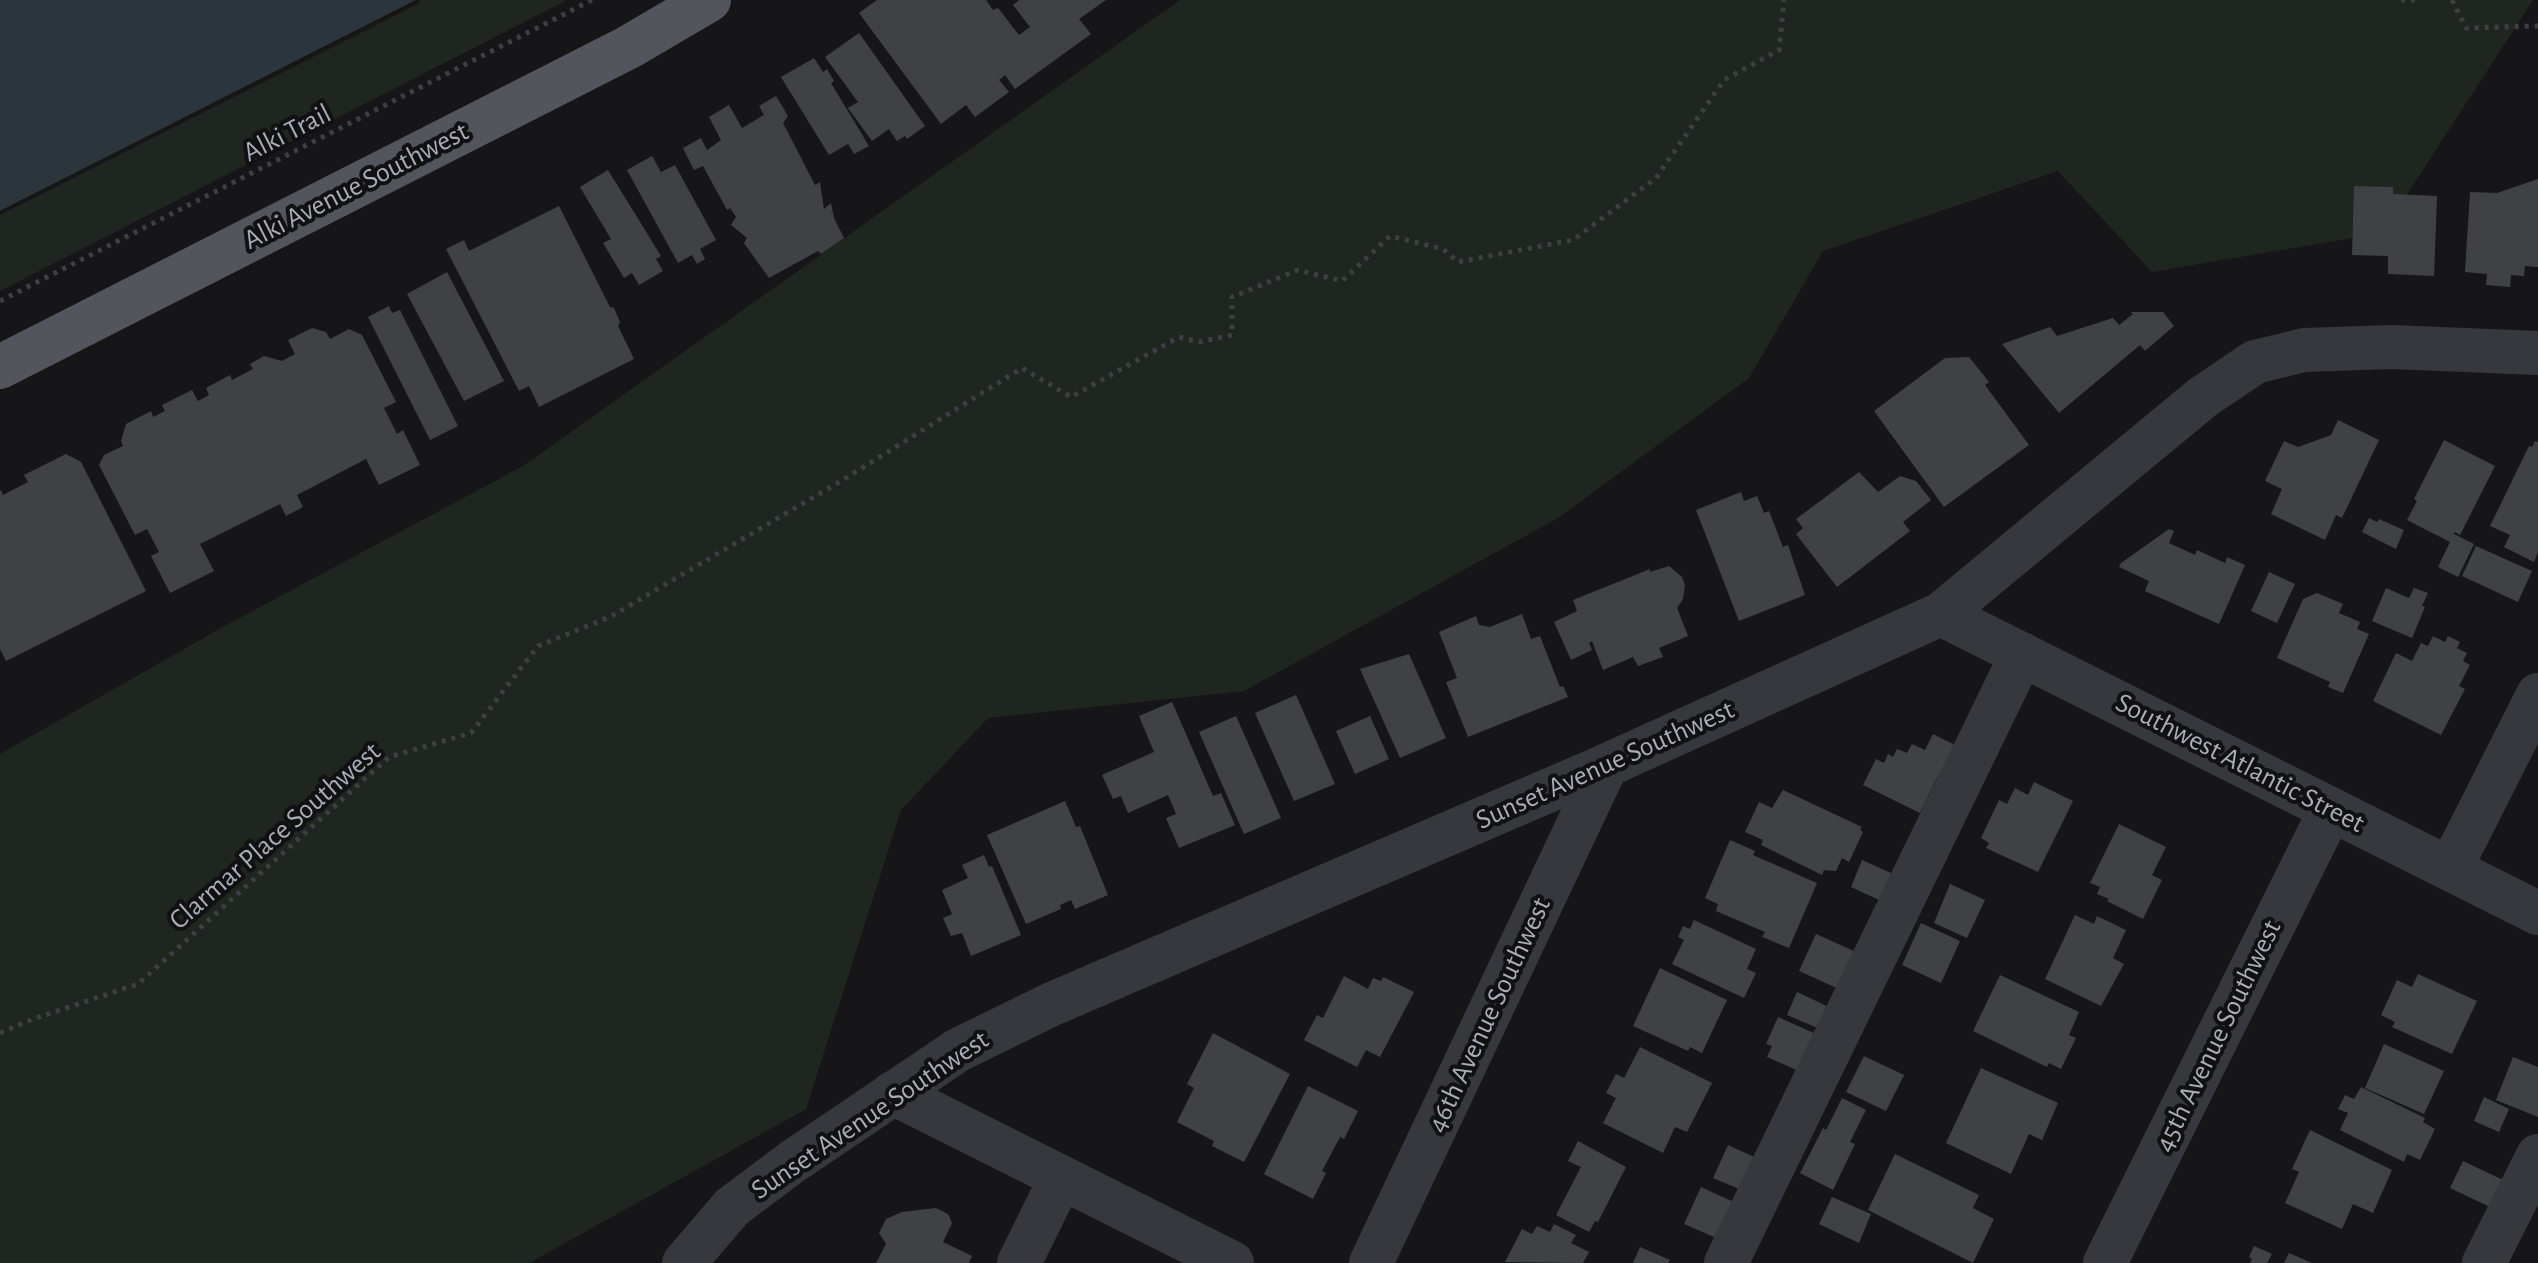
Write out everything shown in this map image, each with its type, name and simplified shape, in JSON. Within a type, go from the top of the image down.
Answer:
[{"type":"main road","name":"Alki Avenue Southwest","points":[[0,367],[629,47],[709,0]]},
{"type":"street","name":"Sunset Avenue Southwest","points":[[684,1263],[732,1207],[792,1162],[958,1050],[1052,1004],[1606,766],[1941,614],[2203,397],[2255,362],[2304,350],[2392,347],[2538,353]]},
{"type":"street","name":"Southwest Atlantic Street","points":[[1941,614],[2538,913]]},
{"type":"street","points":[[1726,1263],[2022,654]]},
{"type":"street","points":[[2450,869],[2538,695]]},
{"type":"street","name":"46th Avenue Southwest","points":[[1371,1263],[1606,766]]},
{"type":"street","name":"45th Avenue Southwest","points":[[2105,1263],[2331,809]]},
{"type":"street","points":[[893,1093],[1232,1263]]},
{"type":"street","points":[[2484,1263],[2538,1156]]},
{"type":"street","points":[[1019,1263],[1061,1178]]},
{"type":"path","name":"Alki Trail","points":[[0,301],[592,0]]},
{"type":"path","name":"Clarmar Place Southwest","points":[[0,1033],[138,984],[389,757],[471,733],[538,646],[610,617],[846,478],[1022,368],[1071,397],[1179,337],[1199,342],[1232,335],[1232,297],[1298,270],[1342,281],[1390,236],[1443,249],[1458,262],[1573,240],[1656,178],[1724,80],[1779,50],[1784,0]]},
{"type":"path","points":[[2401,0],[2415,0]]},
{"type":"path","points":[[2452,0],[2466,28],[2538,26]]},
{"type":"shaded area","points":[[0,0],[416,0],[0,211]]},
{"type":"shaded area","points":[[416,0],[567,0],[0,291],[0,211]]},
{"type":"shaded area","points":[[1180,0],[2533,0],[2382,233],[2152,272],[2058,171],[1823,251],[1749,378],[1558,518],[1244,691],[988,718],[901,810],[806,1109],[529,1263],[0,1263],[0,754],[221,628],[523,466]]},
{"type":"pier","points":[[420,0],[418,4],[0,215],[0,211]]},
{"type":"building","points":[[877,0],[986,0],[993,10],[998,8],[1019,35],[1030,27],[1013,5],[1019,0],[1106,0],[1079,19],[1091,34],[1015,89],[1005,75],[999,80],[1009,92],[975,117],[966,105],[941,124],[859,13]]},
{"type":"building","points":[[859,33],[925,126],[907,139],[905,136],[897,141],[889,129],[872,141],[848,108],[858,102],[825,57]]},
{"type":"building","points":[[814,58],[823,72],[827,69],[834,81],[831,83],[869,146],[854,154],[848,144],[829,155],[781,77]]},
{"type":"building","points":[[776,96],[788,116],[783,123],[815,185],[820,182],[824,209],[831,203],[834,218],[844,238],[821,254],[818,251],[769,278],[744,243],[747,238],[731,225],[736,217],[730,208],[727,210],[703,166],[694,170],[683,148],[701,138],[707,150],[721,140],[709,117],[729,105],[742,128],[764,115],[759,106]]},
{"type":"building","points":[[652,156],[661,172],[675,165],[716,240],[700,249],[705,259],[697,264],[692,255],[678,263],[627,170]]},
{"type":"building","points":[[608,170],[661,256],[656,259],[663,271],[639,285],[632,273],[624,278],[603,243],[611,239],[580,187]]},
{"type":"building","points":[[2538,179],[2538,267],[2525,266],[2524,276],[2511,275],[2510,287],[2486,285],[2487,274],[2465,272],[2470,192],[2497,193]]},
{"type":"building","points":[[2354,186],[2393,187],[2393,194],[2437,196],[2434,276],[2388,274],[2388,256],[2352,255]]},
{"type":"building","points":[[559,206],[610,307],[614,308],[620,322],[618,326],[634,359],[539,407],[529,386],[519,391],[446,249],[464,240],[469,251]]},
{"type":"building","points":[[447,272],[504,381],[464,401],[407,294]]},
{"type":"building","points":[[389,306],[392,313],[400,310],[458,426],[430,440],[368,317]]},
{"type":"building","points":[[2131,312],[2163,312],[2174,326],[2145,351],[2140,345],[2059,413],[2002,344],[2050,327],[2057,336],[2113,318],[2119,325],[2133,314]]},
{"type":"building","points":[[312,328],[326,332],[330,339],[349,329],[362,335],[396,402],[384,408],[397,434],[403,430],[420,465],[379,485],[366,459],[297,495],[303,507],[286,516],[280,504],[200,544],[214,571],[170,593],[151,556],[159,552],[147,529],[135,535],[99,465],[104,455],[123,446],[121,441],[126,424],[151,411],[153,417],[165,411],[162,405],[192,390],[198,401],[209,395],[206,388],[230,375],[232,380],[253,369],[250,364],[264,356],[282,361],[295,354],[288,340]]},
{"type":"building","points":[[1969,357],[1989,382],[1985,385],[2029,445],[1944,507],[1874,411],[1945,358]]},
{"type":"building","points":[[2338,420],[2379,440],[2342,518],[2336,515],[2325,540],[2271,514],[2282,489],[2265,481],[2284,441],[2298,447],[2331,435]]},
{"type":"building","points":[[2444,440],[2495,466],[2460,535],[2454,534],[2474,544],[2458,577],[2438,567],[2450,542],[2407,520],[2417,501],[2414,499]]},
{"type":"building","points":[[2535,441],[2538,442],[2538,552],[2534,562],[2504,547],[2510,535],[2490,526],[2529,446],[2532,447]]},
{"type":"building","points":[[66,454],[81,462],[146,591],[6,661],[0,649],[0,489],[3,495],[28,482],[24,475]]},
{"type":"building","points":[[1859,472],[1878,492],[1900,476],[1916,481],[1931,500],[1903,522],[1910,531],[1837,587],[1796,534],[1803,528],[1796,519]]},
{"type":"building","points":[[1741,492],[1744,501],[1757,496],[1764,513],[1769,511],[1783,547],[1788,545],[1805,595],[1739,621],[1696,510]]},
{"type":"building","points":[[2369,518],[2404,530],[2396,549],[2362,532]]},
{"type":"building","points":[[2169,529],[2174,531],[2169,543],[2195,555],[2197,550],[2225,563],[2227,557],[2245,565],[2219,624],[2145,591],[2149,581],[2119,567]]},
{"type":"building","points":[[2476,546],[2532,571],[2518,602],[2462,576]]},
{"type":"building","points":[[1669,566],[1682,577],[1685,585],[1683,599],[1677,608],[1688,636],[1659,648],[1663,657],[1638,666],[1633,657],[1603,670],[1592,641],[1589,643],[1592,650],[1571,660],[1554,622],[1577,611],[1573,600],[1650,569],[1650,572]]},
{"type":"building","points":[[2269,572],[2295,584],[2277,623],[2251,611]]},
{"type":"building","points":[[2386,588],[2409,598],[2414,588],[2428,593],[2412,638],[2372,621]]},
{"type":"building","points":[[2317,593],[2343,604],[2339,613],[2360,622],[2357,629],[2369,634],[2343,693],[2328,687],[2330,682],[2277,658],[2303,599]]},
{"type":"building","points":[[1522,614],[1531,639],[1540,636],[1560,687],[1563,686],[1568,697],[1468,737],[1446,682],[1457,678],[1439,632],[1476,616],[1479,625],[1490,627]]},
{"type":"building","points":[[2433,636],[2445,642],[2448,636],[2460,642],[2457,648],[2467,653],[2463,661],[2470,665],[2459,686],[2465,689],[2441,735],[2373,701],[2396,653],[2412,661],[2421,643],[2428,646]]},
{"type":"building","points":[[1409,654],[1446,738],[1400,758],[1360,669]]},
{"type":"building","points":[[1296,695],[1335,784],[1294,801],[1255,713]]},
{"type":"building","points":[[1172,702],[1213,796],[1221,793],[1235,825],[1179,848],[1166,818],[1176,814],[1168,795],[1128,813],[1121,796],[1113,799],[1102,775],[1154,752],[1139,716]]},
{"type":"building","points":[[1236,716],[1281,818],[1244,834],[1199,732]]},
{"type":"building","points":[[1370,716],[1389,759],[1355,774],[1336,731]]},
{"type":"building","points":[[1933,734],[1959,747],[1942,781],[1937,778],[1920,813],[1863,785],[1876,759],[1884,763],[1888,754],[1893,757],[1897,749],[1907,753],[1912,744],[1925,750]]},
{"type":"building","points":[[2034,782],[2073,801],[2038,872],[1986,848],[1989,843],[1981,838],[1999,800],[2007,804],[2015,788],[2028,795]]},
{"type":"building","points":[[1783,790],[1862,827],[1860,830],[1863,832],[1849,862],[1842,858],[1836,871],[1824,870],[1822,875],[1761,845],[1763,840],[1745,832],[1759,802],[1772,808]]},
{"type":"building","points":[[1065,801],[1076,827],[1080,826],[1108,895],[1075,909],[1071,900],[1060,905],[1061,909],[1026,924],[987,835]]},
{"type":"building","points":[[2119,824],[2166,847],[2152,875],[2162,880],[2143,919],[2107,901],[2109,899],[2097,894],[2100,887],[2090,883]]},
{"type":"building","points":[[1730,840],[1755,851],[1753,855],[1817,883],[1789,948],[1762,937],[1765,932],[1716,911],[1718,904],[1705,898]]},
{"type":"building","points":[[984,855],[989,867],[992,866],[1021,935],[971,956],[962,933],[951,936],[943,918],[952,914],[942,890],[968,878],[962,865]]},
{"type":"building","points":[[1862,860],[1902,878],[1890,905],[1851,887]]},
{"type":"building","points":[[1950,884],[1985,900],[1967,938],[1934,923]]},
{"type":"building","points":[[2075,915],[2094,924],[2097,916],[2126,930],[2113,958],[2124,964],[2101,1006],[2045,979]]},
{"type":"building","points":[[1694,920],[1756,949],[1747,969],[1756,973],[1744,998],[1672,964],[1684,940],[1678,937],[1683,926],[1690,929]]},
{"type":"building","points":[[1921,923],[1960,941],[1941,983],[1902,965]]},
{"type":"building","points":[[1816,934],[1856,952],[1839,989],[1799,971]]},
{"type":"building","points":[[1660,968],[1727,1000],[1702,1053],[1690,1047],[1688,1051],[1633,1026]]},
{"type":"building","points":[[2418,974],[2477,1001],[2452,1054],[2392,1027],[2395,1022],[2381,1015],[2397,980],[2412,987]]},
{"type":"building","points":[[2000,975],[2079,1012],[2069,1035],[2076,1038],[2061,1069],[2049,1063],[2047,1067],[1973,1031]]},
{"type":"building","points":[[1344,976],[1368,989],[1373,978],[1381,981],[1383,977],[1414,992],[1380,1057],[1366,1050],[1357,1067],[1304,1040],[1317,1015],[1323,1018]]},
{"type":"building","points":[[1797,992],[1829,1007],[1820,1029],[1787,1015]]},
{"type":"building","points":[[1778,1017],[1818,1035],[1801,1072],[1767,1057],[1772,1046],[1766,1044]]},
{"type":"building","points":[[1213,1033],[1290,1074],[1244,1162],[1212,1146],[1214,1141],[1177,1122],[1194,1088],[1187,1084]]},
{"type":"building","points":[[2384,1044],[2444,1071],[2424,1114],[2365,1088]]},
{"type":"building","points":[[1640,1047],[1712,1083],[1687,1132],[1675,1127],[1663,1153],[1603,1123],[1616,1098],[1606,1093],[1616,1074],[1624,1078]]},
{"type":"building","points":[[1864,1056],[1904,1075],[1886,1111],[1846,1092]]},
{"type":"building","points":[[2513,1057],[2538,1067],[2538,1117],[2496,1100]]},
{"type":"building","points":[[1981,1068],[2058,1103],[2042,1140],[2029,1134],[2011,1174],[1946,1143]]},
{"type":"building","points":[[1308,1086],[1358,1111],[1344,1139],[1340,1137],[1322,1171],[1326,1173],[1313,1199],[1264,1174]]},
{"type":"building","points":[[2361,1087],[2425,1118],[2423,1122],[2435,1129],[2420,1160],[2407,1154],[2404,1162],[2340,1130],[2348,1113],[2338,1109],[2345,1095],[2354,1099]]},
{"type":"building","points":[[2484,1097],[2509,1109],[2499,1132],[2474,1121]]},
{"type":"building","points":[[1842,1098],[1866,1110],[1850,1142],[1855,1144],[1833,1190],[1800,1173]]},
{"type":"building","points":[[2310,1130],[2392,1170],[2373,1213],[2353,1204],[2342,1229],[2285,1203],[2299,1172],[2292,1169]]},
{"type":"building","points":[[1578,1141],[1626,1167],[1598,1222],[1595,1221],[1589,1232],[1556,1215],[1581,1167],[1568,1161]]},
{"type":"building","points":[[1728,1145],[1763,1161],[1749,1193],[1713,1178]]},
{"type":"building","points":[[1895,1154],[1979,1195],[1973,1208],[1994,1219],[1973,1263],[1868,1210]]},
{"type":"building","points":[[2463,1161],[2503,1180],[2490,1207],[2450,1188]]},
{"type":"building","points":[[1701,1187],[1738,1204],[1721,1240],[1684,1224]]},
{"type":"building","points":[[1832,1197],[1871,1214],[1859,1243],[1819,1224]]},
{"type":"building","points":[[936,1208],[948,1214],[952,1223],[943,1242],[972,1256],[969,1263],[876,1263],[886,1244],[879,1233],[886,1219],[902,1212]]},
{"type":"building","points":[[1554,1224],[1576,1235],[1571,1243],[1589,1252],[1583,1263],[1505,1262],[1522,1229],[1532,1234],[1537,1226],[1550,1232]]},
{"type":"building","points":[[2254,1246],[2272,1254],[2267,1263],[2250,1263]]},
{"type":"building","points":[[1640,1247],[1670,1260],[1668,1263],[1633,1263]]},
{"type":"building","points":[[2289,1253],[2312,1263],[2284,1263]]}]
